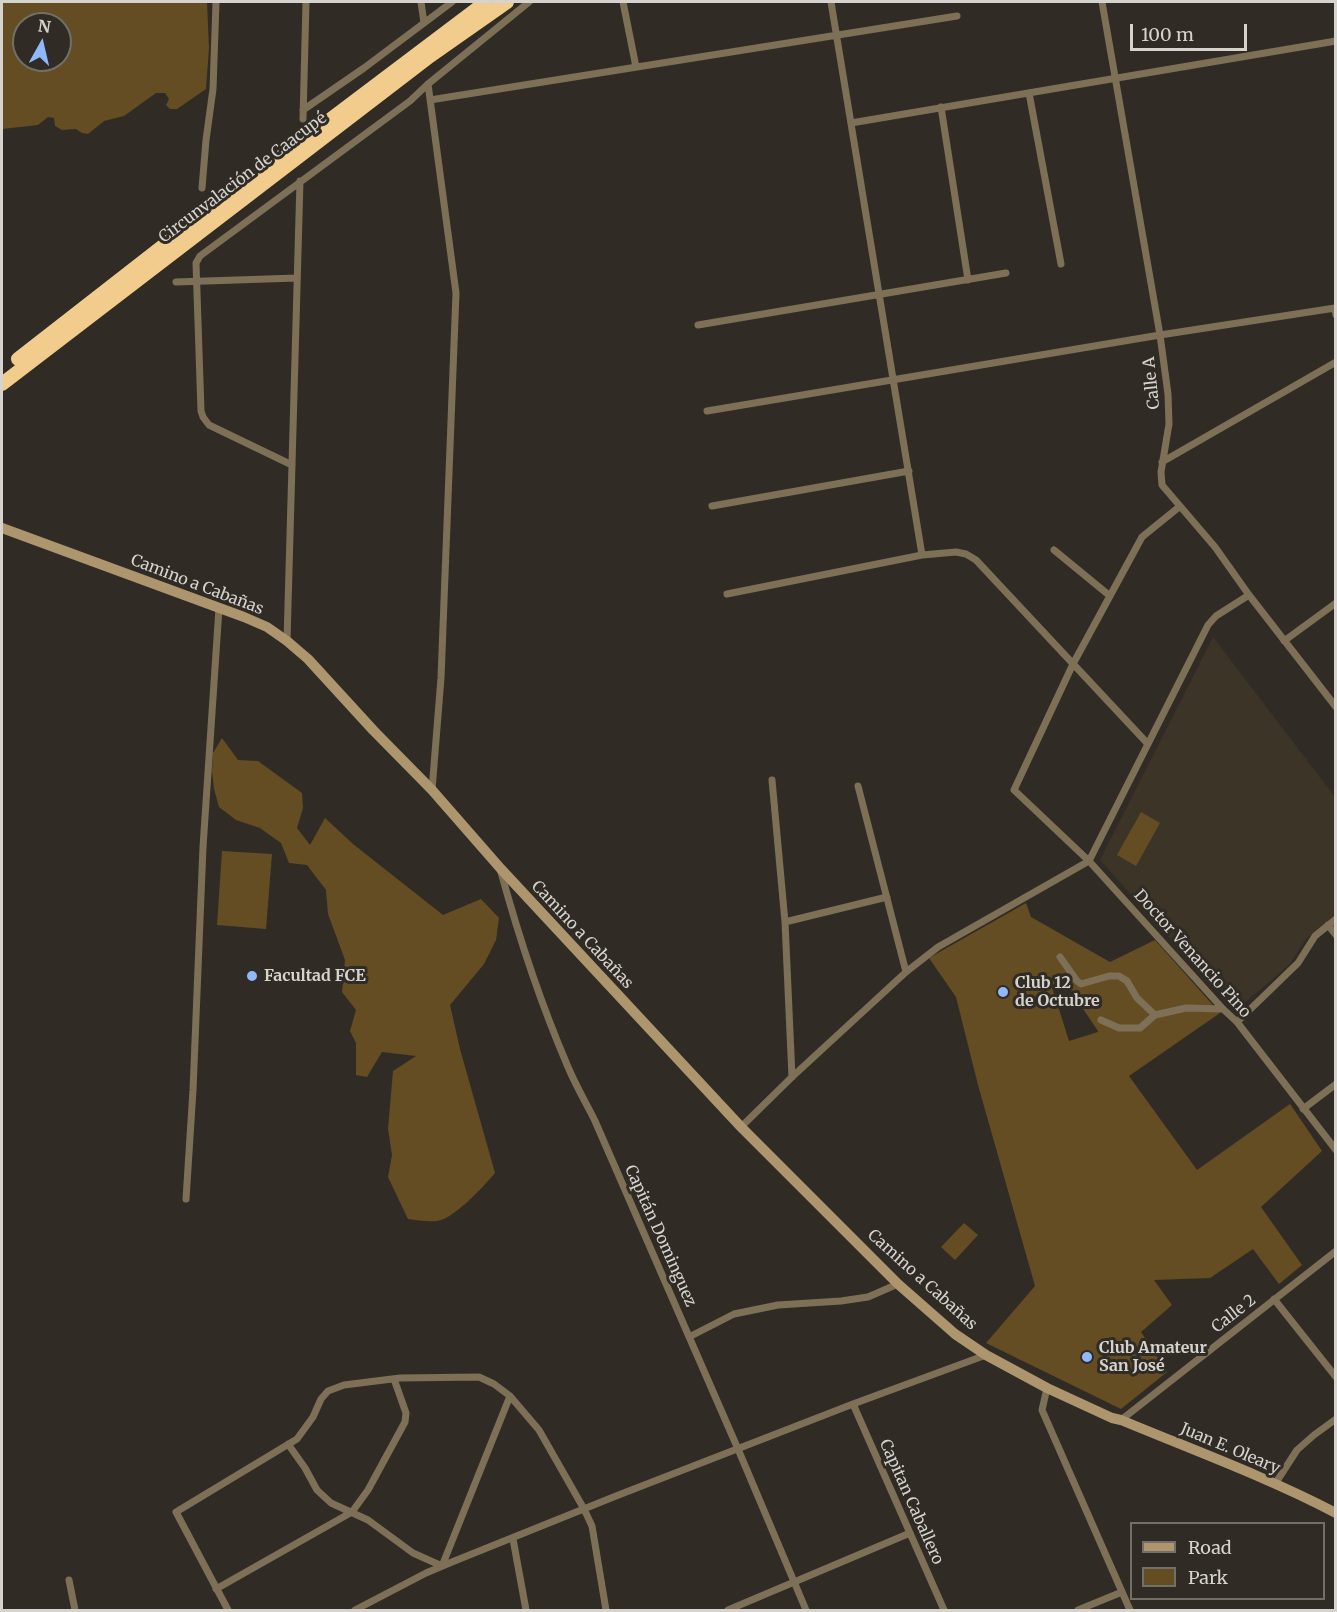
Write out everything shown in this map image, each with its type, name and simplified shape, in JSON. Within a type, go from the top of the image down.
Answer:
[{"type":"highway","name":"Circunvalación de Caacupé","points":[[2,372],[172,239],[486,2]]},
{"type":"highway","name":"Circunvalación de Caacupé","points":[[2,384],[430,56],[504,3]]},
{"type":"street","points":[[202,188],[213,89],[216,2]]},
{"type":"street","points":[[303,119],[306,2]]},
{"type":"street","points":[[421,2],[424,22]]},
{"type":"street","points":[[303,110],[452,2]]},
{"type":"street","points":[[504,3],[522,2]]},
{"type":"street","points":[[292,465],[208,424],[203,417],[196,263],[200,256],[410,101],[529,2]]},
{"type":"street","points":[[623,2],[636,67]]},
{"type":"street","points":[[831,2],[922,555]]},
{"type":"street","name":"Calle A","points":[[1102,2],[1160,335],[1169,408],[1161,472],[1162,484],[1215,548],[1335,707]]},
{"type":"street","points":[[430,100],[957,16]]},
{"type":"street","points":[[851,123],[1335,41]]},
{"type":"street","points":[[428,84],[456,293],[441,678],[432,790]]},
{"type":"street","points":[[1029,93],[1061,264]]},
{"type":"street","points":[[941,107],[968,280]]},
{"type":"street","points":[[287,641],[300,181]]},
{"type":"street","points":[[698,325],[1006,273]]},
{"type":"street","points":[[176,282],[297,278]]},
{"type":"street","points":[[707,411],[1335,308],[1335,315]]},
{"type":"street","points":[[1162,462],[1335,362]]},
{"type":"street","points":[[712,506],[909,471]]},
{"type":"street","points":[[1073,664],[1142,537],[1179,507]]},
{"type":"street","name":"Camino a Cabañas","points":[[2,528],[267,627],[287,641],[308,659],[432,790],[501,869],[741,1127],[898,1284],[955,1334],[986,1355],[1047,1388],[1117,1419]]},
{"type":"street","points":[[1054,550],[1110,596]]},
{"type":"street","points":[[727,594],[922,555],[956,552],[966,554],[976,561],[1148,744]]},
{"type":"street","points":[[741,1127],[906,972],[938,947],[1089,861],[1208,625],[1216,616],[1249,596]]},
{"type":"street","points":[[1284,641],[1335,603]]},
{"type":"street","points":[[186,1198],[203,847],[219,608]]},
{"type":"street","name":"Doctor Venancio Pino","points":[[1073,664],[1014,790],[1089,861],[1222,1009],[1237,1022],[1335,1150]]},
{"type":"street","points":[[772,780],[785,922],[792,1077]]},
{"type":"street","points":[[858,786],[906,972]]},
{"type":"street","name":"Capitán Dominguez","points":[[501,869],[536,985],[569,1070],[595,1121],[806,1611]]},
{"type":"street","points":[[785,922],[887,897]]},
{"type":"street","points":[[1237,1022],[1298,963],[1315,936],[1333,922],[1335,934]]},
{"type":"street","points":[[1060,957],[1077,981],[1082,984],[1108,976],[1119,976],[1127,981],[1137,998],[1155,1015]]},
{"type":"street","points":[[1101,1020],[1119,1028],[1140,1028],[1155,1015],[1186,1008],[1222,1009]]},
{"type":"street","points":[[1303,1109],[1335,1084]]},
{"type":"street","name":"Calle 2","points":[[1117,1419],[1335,1251]]},
{"type":"street","points":[[689,1337],[734,1314],[778,1305],[868,1297],[898,1284]]},
{"type":"street","points":[[1274,1299],[1335,1377]]},
{"type":"street","points":[[355,1611],[442,1566],[853,1404],[986,1355]]},
{"type":"street","points":[[228,1611],[176,1512],[297,1439],[328,1391],[344,1385],[394,1379],[479,1377],[494,1384],[510,1396],[538,1431],[584,1509],[592,1526],[606,1611]]},
{"type":"street","points":[[216,1589],[352,1512],[368,1490],[405,1422],[406,1413],[394,1379]]},
{"type":"street","points":[[1047,1388],[1042,1410],[1130,1611]]},
{"type":"street","points":[[442,1566],[510,1396]]},
{"type":"street","name":"Capitan Caballero","points":[[853,1404],[944,1611]]},
{"type":"street","name":"Juan E. Oleary","points":[[1117,1419],[1275,1484],[1335,1513]]},
{"type":"street","points":[[1275,1484],[1297,1450],[1335,1419]]},
{"type":"street","points":[[288,1444],[317,1490],[331,1503],[368,1520],[413,1553],[442,1566]]},
{"type":"street","points":[[728,1611],[910,1533]]},
{"type":"street","points":[[513,1539],[526,1611]]},
{"type":"street","points":[[69,1580],[75,1611]]},
{"type":"street","points":[[1078,1611],[1122,1592]]},
{"type":"shaded area","points":[[1213,637],[1335,797],[1335,915],[1306,939],[1289,965],[1235,1011],[1100,860]]},
{"type":"green space","points":[[2,2],[207,2],[209,48],[206,89],[177,109],[170,109],[166,105],[169,99],[165,93],[156,93],[124,116],[104,121],[88,134],[76,129],[62,130],[55,126],[54,118],[48,117],[38,125],[2,129]]},
{"type":"green space","points":[[222,738],[238,760],[258,761],[302,793],[303,808],[297,828],[310,845],[325,818],[353,844],[443,915],[481,899],[499,918],[496,940],[484,964],[450,1005],[495,1173],[468,1201],[444,1219],[422,1221],[408,1219],[388,1177],[392,1155],[388,1129],[393,1071],[416,1056],[382,1052],[367,1077],[356,1075],[356,1043],[350,1031],[356,1010],[342,992],[345,960],[328,914],[326,890],[307,865],[289,863],[281,843],[260,828],[236,820],[219,807],[212,771],[213,753]]},
{"type":"green space","points":[[1141,812],[1160,823],[1136,866],[1117,855]]},
{"type":"green space","points":[[222,851],[272,854],[266,929],[217,925]]},
{"type":"green space","points":[[1026,903],[1031,917],[1110,962],[1155,940],[1220,1013],[1129,1076],[1197,1170],[1290,1104],[1322,1151],[1261,1207],[1302,1265],[1279,1284],[1253,1249],[1210,1278],[1154,1280],[1172,1305],[1141,1332],[1167,1372],[1121,1409],[986,1343],[1035,1286],[978,1085],[956,997],[929,958]],"holes":[[[1065,982],[1098,1031],[1069,1041],[1052,987]]]},
{"type":"green space","points":[[964,1223],[978,1235],[955,1260],[941,1247]]},
{"type":"place","name":"Facultad FCE","points":[[252,976]]},
{"type":"place","name":"Club 12 de Octubre","points":[[1003,992]]},
{"type":"place","name":"Club Amateur San José","points":[[1087,1357]]}]
